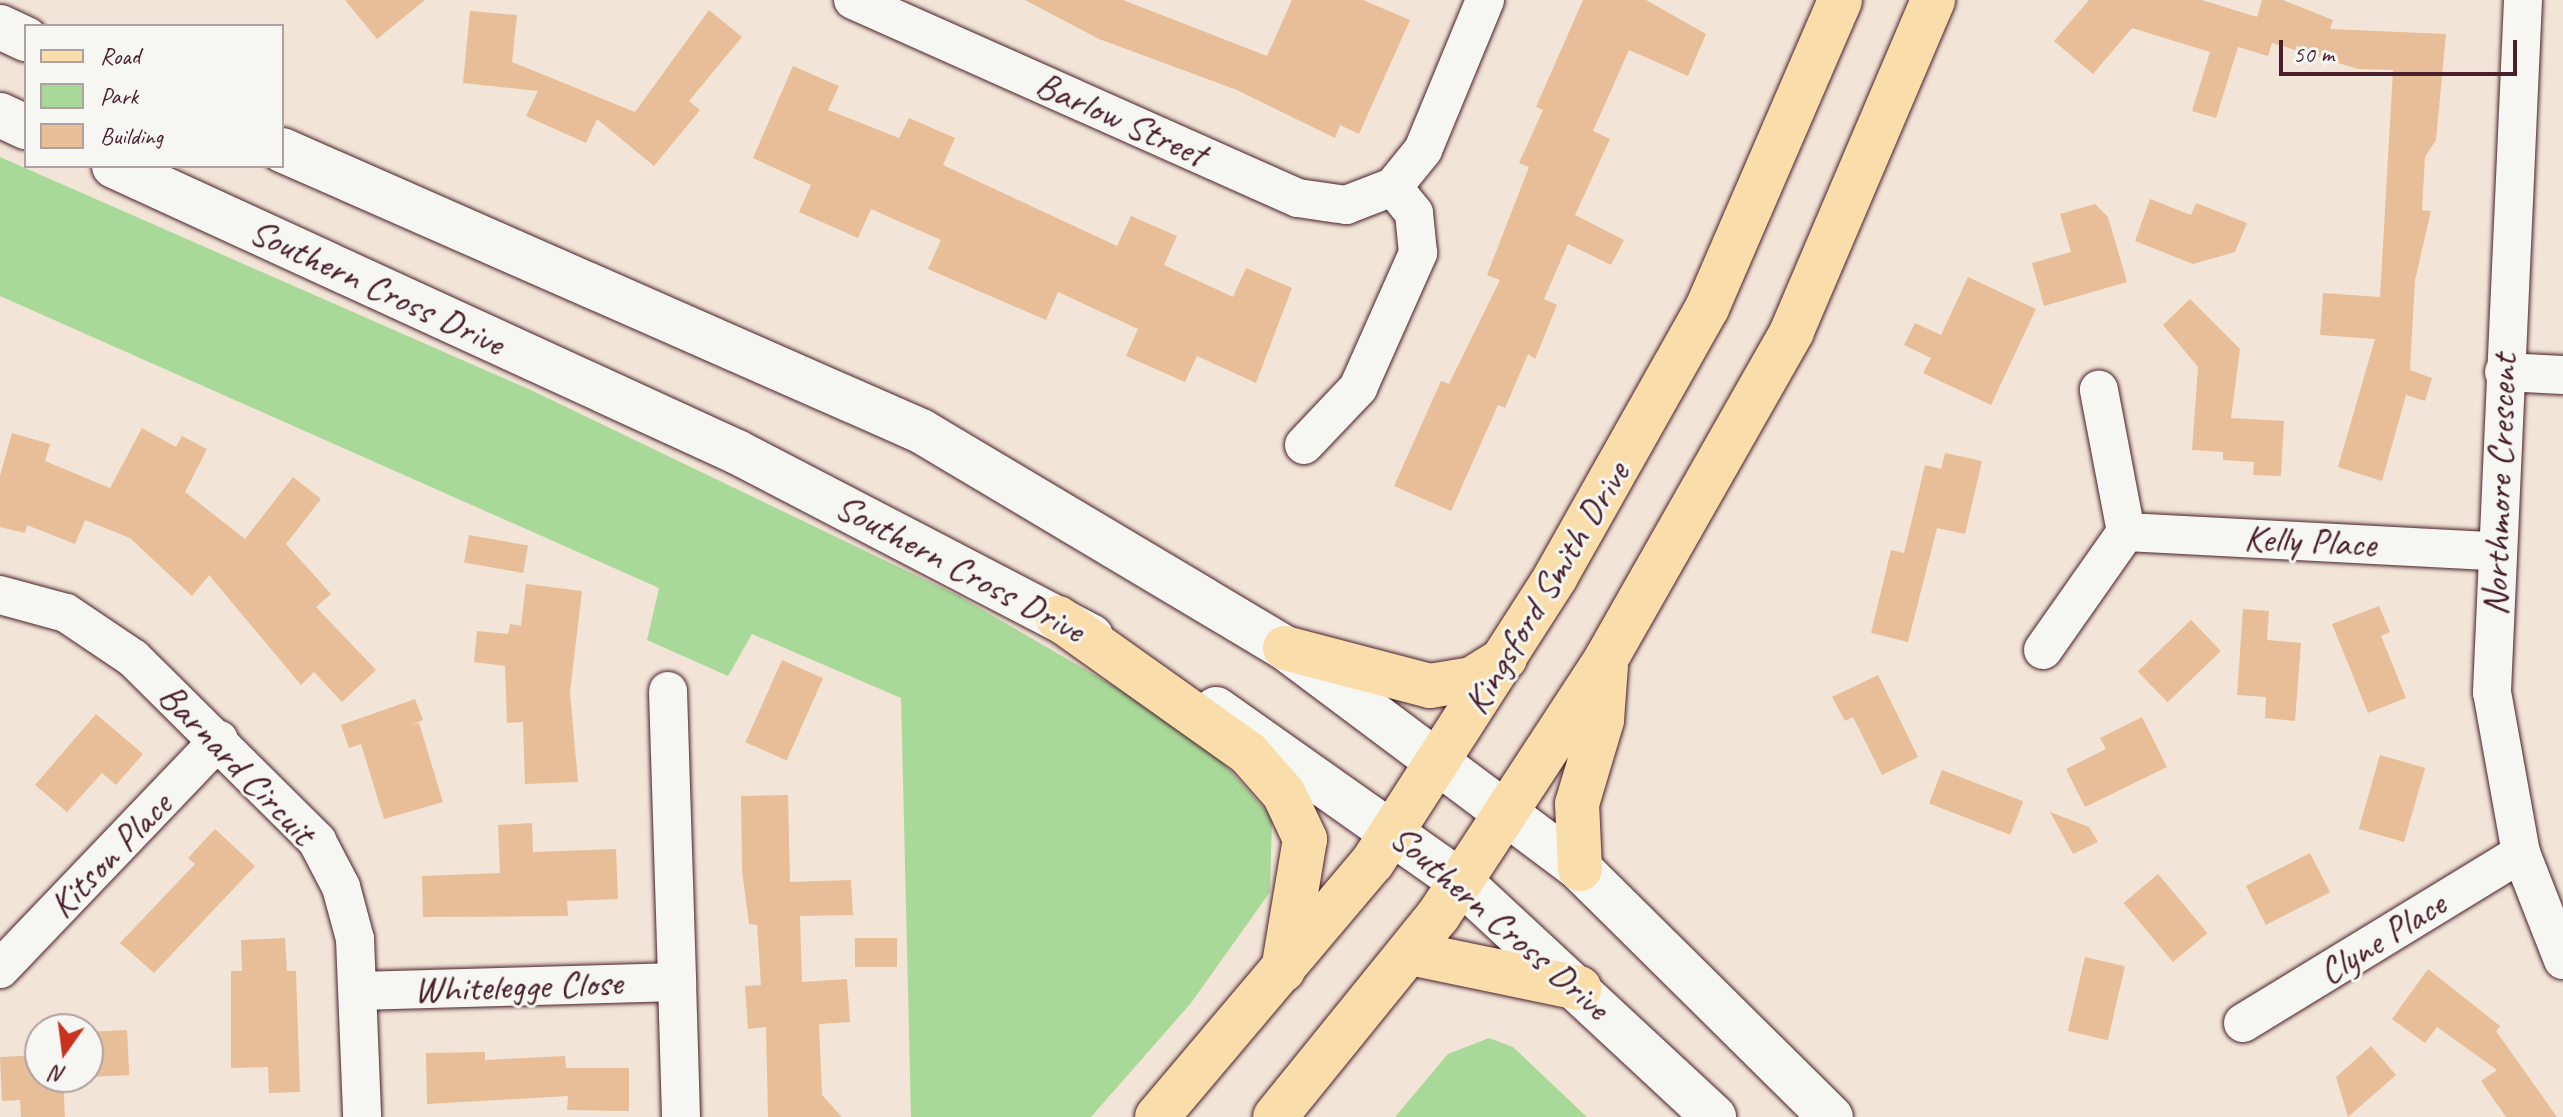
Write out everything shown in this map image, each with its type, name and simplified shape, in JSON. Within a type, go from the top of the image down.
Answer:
[{"type":"main road","name":"Kingsford Smith Drive","points":[[1157,1117],[1283,972],[1394,831],[1505,658],[1707,308],[1840,0]]},
{"type":"main road","points":[[1275,1117],[1410,953],[1606,659],[1792,331],[1933,0]]},
{"type":"main road","points":[[0,27],[24,38]]},
{"type":"main road","points":[[0,115],[24,126]]},
{"type":"main road","points":[[284,151],[921,431],[1285,648],[1507,809],[1580,869],[1831,1117]]},
{"type":"main road","name":"Southern Cross Drive","points":[[118,168],[737,452],[1058,618],[1187,690],[1394,831],[1460,881],[1579,988],[1714,1117]]},
{"type":"main road","points":[[1058,618],[1248,753],[1284,794],[1305,839],[1283,972]]},
{"type":"main road","points":[[1285,648],[1430,686],[1472,679],[1505,658]]},
{"type":"main road","points":[[1580,869],[1577,804],[1602,720],[1606,659]]},
{"type":"main road","points":[[1410,953],[1579,988]]},
{"type":"street","name":"Barlow Street","points":[[853,0],[1306,201],[1346,205],[1393,187]]},
{"type":"street","points":[[1304,445],[1358,388],[1418,253],[1414,213],[1393,187],[1423,150],[1485,0]]},
{"type":"street","name":"Northmore Crescent","points":[[2523,0],[2494,551],[2492,692],[2521,853],[2563,960]]},
{"type":"street","points":[[2504,372],[2563,375]]},
{"type":"street","points":[[2043,650],[2126,532],[2099,390]]},
{"type":"street","name":"Kelly Place","points":[[2126,532],[2494,551]]},
{"type":"street","name":"Barnard Circuit","points":[[0,595],[90,625],[219,740],[317,841],[341,887],[359,991],[362,1117]]},
{"type":"street","name":"Whitelegge Close","points":[[668,691],[681,1117]]},
{"type":"street","name":"Kitson Place","points":[[0,969],[219,740]]},
{"type":"street","name":"Clyne Place","points":[[2243,1023],[2521,853]]},
{"type":"street","name":"Whitelegge Close","points":[[359,991],[677,982]]},
{"type":"green space","points":[[0,157],[533,391],[959,596],[1198,735],[1272,817],[1270,892],[1191,1003],[1091,1117],[911,1117],[901,698],[752,634],[728,676],[647,640],[659,588],[0,296]]},
{"type":"green space","points":[[1489,1038],[1513,1047],[1587,1117],[1395,1117],[1448,1054]]},
{"type":"building","points":[[345,0],[425,0],[377,39]]},
{"type":"building","points":[[1025,0],[1123,0],[1267,56],[1292,0],[1363,0],[1410,20],[1359,134],[1340,125],[1335,138],[1237,90],[1099,39]]},
{"type":"building","points":[[1583,0],[1646,0],[1706,34],[1688,76],[1629,50],[1593,131],[1610,139],[1575,215],[1624,240],[1611,265],[1568,244],[1544,299],[1557,305],[1535,359],[1528,354],[1505,408],[1498,405],[1451,511],[1394,486],[1441,381],[1449,384],[1500,280],[1487,275],[1529,167],[1519,163],[1543,110],[1536,107]]},
{"type":"building","points":[[2089,0],[2202,0],[2257,17],[2262,0],[2283,0],[2333,20],[2330,29],[2446,34],[2436,140],[2425,157],[2422,210],[2431,211],[2415,280],[2410,370],[2432,378],[2425,401],[2406,395],[2382,481],[2338,467],[2375,339],[2320,335],[2323,293],[2380,297],[2393,70],[2358,69],[2272,43],[2268,56],[2238,47],[2216,118],[2192,111],[2210,52],[2132,28],[2093,74],[2054,41]]},
{"type":"building","points":[[709,10],[742,37],[689,101],[700,110],[654,166],[597,119],[586,143],[526,116],[538,91],[463,83],[470,11],[517,15],[512,62],[635,112]]},
{"type":"building","points":[[793,66],[839,86],[828,110],[899,138],[909,118],[955,138],[943,165],[1117,246],[1131,216],[1177,236],[1164,265],[1233,297],[1246,268],[1292,288],[1256,383],[1197,356],[1185,382],[1126,356],[1138,329],[1058,292],[1046,320],[928,269],[941,240],[871,209],[858,238],[799,212],[811,185],[753,158]]},
{"type":"building","points":[[2150,199],[2191,215],[2196,203],[2247,223],[2235,252],[2193,264],[2135,241]]},
{"type":"building","points":[[2095,204],[2108,217],[2127,282],[2044,306],[2032,263],[2071,252],[2060,214]]},
{"type":"building","points":[[1968,277],[2036,309],[1991,405],[1923,373],[1931,358],[1904,345],[1915,323],[1941,335]]},
{"type":"building","points":[[2190,299],[2240,349],[2231,418],[2284,421],[2281,476],[2253,475],[2254,462],[2223,460],[2223,452],[2192,450],[2198,367],[2163,325]]},
{"type":"building","points":[[142,428],[176,447],[182,436],[207,449],[185,492],[245,539],[293,477],[321,499],[286,544],[331,594],[316,607],[376,670],[342,702],[314,672],[301,685],[209,575],[192,596],[130,538],[85,520],[75,544],[27,525],[25,533],[0,527],[0,476],[12,433],[50,444],[45,461],[110,488]]},
{"type":"building","points":[[1945,453],[1982,461],[1965,534],[1937,528],[1908,642],[1871,633],[1891,550],[1904,553],[1925,465],[1941,469]]},
{"type":"building","points":[[469,535],[528,545],[523,573],[464,563]]},
{"type":"building","points":[[526,584],[582,591],[570,692],[578,782],[525,784],[523,722],[507,723],[505,666],[474,662],[477,631],[508,634],[510,624],[521,626]]},
{"type":"building","points":[[2379,606],[2390,632],[2381,636],[2406,698],[2368,713],[2332,624]]},
{"type":"building","points":[[2243,609],[2269,611],[2267,640],[2301,643],[2295,721],[2265,718],[2266,697],[2237,695]]},
{"type":"building","points":[[2191,620],[2221,651],[2168,702],[2138,671]]},
{"type":"building","points":[[782,660],[823,678],[787,761],[745,742]]},
{"type":"building","points":[[1878,675],[1918,757],[1882,775],[1853,717],[1845,721],[1832,697]]},
{"type":"building","points":[[415,699],[423,720],[411,725],[419,723],[443,802],[384,819],[361,744],[349,748],[341,725]]},
{"type":"building","points":[[96,714],[143,754],[116,785],[102,773],[67,812],[35,785]]},
{"type":"building","points":[[2142,717],[2167,767],[2085,807],[2066,769],[2106,749],[2100,738]]},
{"type":"building","points":[[2380,755],[2425,768],[2404,842],[2359,829]]},
{"type":"building","points":[[1942,770],[2023,801],[2010,835],[1929,804]]},
{"type":"building","points":[[788,795],[790,882],[851,880],[853,915],[800,916],[802,982],[847,979],[850,1022],[819,1024],[822,1095],[842,1117],[768,1117],[766,1027],[748,1029],[745,986],[761,985],[757,925],[749,924],[742,871],[741,796]]},
{"type":"building","points":[[2050,812],[2089,827],[2098,842],[2073,854]]},
{"type":"building","points":[[532,823],[533,852],[616,849],[618,899],[567,901],[568,916],[423,917],[422,876],[500,873],[498,825]]},
{"type":"building","points":[[215,829],[255,866],[154,973],[120,943],[195,864],[188,858]]},
{"type":"building","points":[[2310,853],[2330,892],[2266,925],[2246,886]]},
{"type":"building","points":[[2158,874],[2207,933],[2173,962],[2124,903]]},
{"type":"building","points":[[285,938],[287,971],[296,971],[300,1092],[269,1093],[268,1067],[231,1068],[231,971],[242,971],[241,940]]},
{"type":"building","points":[[855,938],[897,938],[897,967],[855,967]]},
{"type":"building","points":[[2085,957],[2125,966],[2108,1040],[2068,1031]]},
{"type":"building","points":[[2428,969],[2500,1026],[2496,1031],[2557,1117],[2506,1117],[2481,1081],[2497,1070],[2437,1027],[2425,1043],[2392,1019]]},
{"type":"building","points":[[127,1030],[129,1075],[104,1076],[104,1031]]},
{"type":"building","points":[[2371,1046],[2396,1075],[2348,1117],[2336,1077]]},
{"type":"building","points":[[485,1052],[485,1060],[565,1056],[566,1068],[629,1068],[629,1111],[567,1110],[568,1096],[427,1104],[426,1053]]},
{"type":"building","points":[[24,1056],[24,1093],[64,1093],[65,1117],[21,1117],[20,1100],[2,1101],[0,1057]]}]
